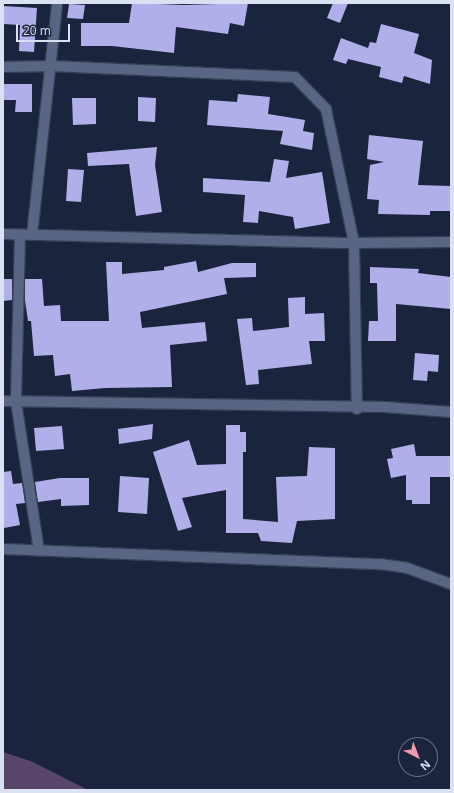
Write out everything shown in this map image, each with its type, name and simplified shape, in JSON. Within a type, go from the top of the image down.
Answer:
[{"type":"street","points":[[32,235],[52,66],[57,3]]},
{"type":"street","points":[[3,67],[52,66],[295,77],[326,109],[354,243],[357,409]]},
{"type":"street","points":[[3,234],[354,243],[451,242]]},
{"type":"street","points":[[20,235],[16,402],[39,550]]},
{"type":"street","points":[[3,401],[357,409],[385,407],[451,412]]},
{"type":"street","points":[[3,549],[380,564],[407,568],[451,584]]},
{"type":"shaded area","points":[[3,752],[33,762],[88,790],[3,790]]},
{"type":"building","points":[[132,3],[184,5],[248,3],[244,26],[230,23],[228,34],[176,27],[174,53],[112,46],[81,46],[81,23],[129,23]]},
{"type":"building","points":[[333,3],[348,3],[340,23],[327,18]]},
{"type":"building","points":[[69,4],[85,5],[83,19],[67,18]]},
{"type":"building","points":[[3,6],[37,8],[34,52],[19,51],[20,25],[3,24]]},
{"type":"building","points":[[381,24],[419,34],[414,53],[432,60],[430,84],[404,76],[402,83],[379,77],[381,67],[348,59],[346,64],[333,60],[341,38],[368,48],[370,42],[376,43]]},
{"type":"building","points":[[3,84],[32,84],[32,112],[15,112],[16,100],[3,100]]},
{"type":"building","points":[[238,94],[270,97],[268,114],[305,120],[303,131],[314,133],[312,150],[280,144],[283,131],[207,125],[209,100],[237,102]]},
{"type":"building","points":[[138,97],[156,98],[155,122],[138,121]]},
{"type":"building","points":[[72,98],[96,98],[96,124],[73,125]]},
{"type":"building","points":[[369,135],[423,141],[418,185],[451,186],[451,211],[430,211],[430,215],[378,214],[379,200],[367,199],[370,165],[384,162],[367,159]]},
{"type":"building","points":[[157,147],[155,165],[162,212],[136,216],[129,164],[88,166],[87,153]]},
{"type":"building","points":[[274,159],[289,161],[286,178],[322,172],[330,223],[295,229],[293,217],[259,211],[258,223],[243,222],[245,195],[203,192],[203,178],[270,182]]},
{"type":"building","points":[[68,169],[84,170],[81,202],[66,201]]},
{"type":"building","points":[[196,261],[198,272],[232,263],[256,263],[256,277],[224,278],[227,294],[140,312],[142,328],[205,322],[207,341],[170,345],[172,387],[105,388],[72,391],[70,374],[55,376],[53,355],[34,356],[31,321],[28,321],[25,300],[25,279],[42,279],[44,306],[60,305],[61,321],[109,321],[106,262],[122,262],[122,274],[164,270],[164,267]]},
{"type":"building","points":[[370,267],[419,269],[418,273],[451,277],[451,309],[396,304],[396,341],[368,341],[369,321],[378,321],[377,283],[370,283]]},
{"type":"building","points":[[3,279],[12,279],[12,300],[3,301]]},
{"type":"building","points":[[305,297],[305,314],[324,313],[325,341],[309,341],[312,364],[258,370],[259,384],[246,385],[237,319],[252,318],[253,331],[289,327],[288,298]]},
{"type":"building","points":[[415,353],[439,355],[438,372],[428,371],[427,381],[413,380]]},
{"type":"building","points":[[153,424],[152,439],[119,444],[118,429]]},
{"type":"building","points":[[226,425],[240,425],[240,432],[246,432],[246,452],[243,452],[243,519],[278,522],[276,477],[307,476],[309,447],[335,448],[335,519],[297,521],[292,543],[261,541],[258,533],[226,533],[226,490],[182,498],[192,527],[178,531],[153,452],[189,440],[197,465],[226,464]]},
{"type":"building","points":[[62,426],[64,449],[36,451],[34,428]]},
{"type":"building","points":[[414,444],[416,456],[451,456],[451,477],[430,477],[430,504],[412,504],[412,500],[406,500],[406,475],[391,478],[387,459],[393,458],[391,449]]},
{"type":"building","points":[[11,471],[13,484],[22,483],[25,503],[16,504],[20,525],[4,528],[3,472]]},
{"type":"building","points":[[120,476],[149,478],[147,514],[118,512]]},
{"type":"building","points":[[60,478],[89,478],[89,505],[61,506],[61,499],[38,502],[35,482]]}]
